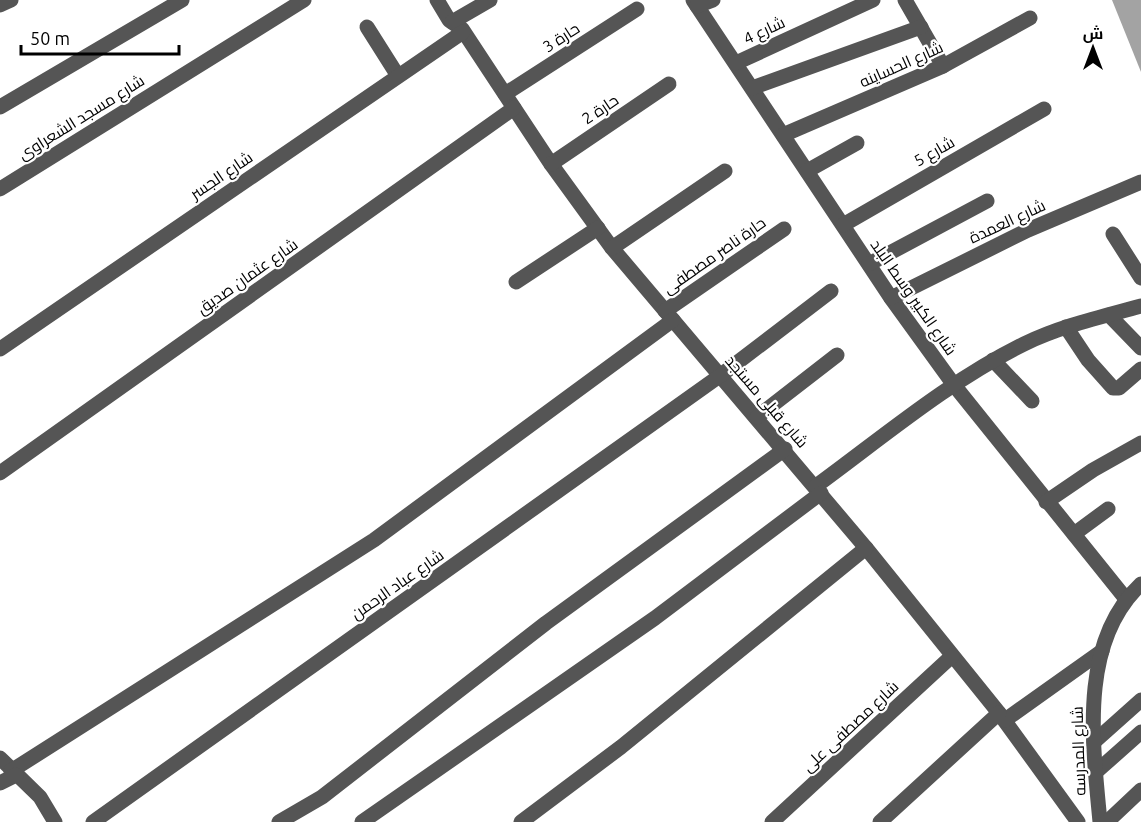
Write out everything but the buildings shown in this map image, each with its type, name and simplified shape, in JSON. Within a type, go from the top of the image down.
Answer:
[{"type":"street","points":[[0,5],[11,0]]},
{"type":"street","points":[[0,107],[182,0]]},
{"type":"street","name":"شارع مسجد الشعراوى","points":[[0,189],[304,0]]},
{"type":"street","name":"شارع قبلى مستجد","points":[[437,0],[612,248],[785,449],[1002,716],[1069,819]]},
{"type":"street","name":"شارع الجسر","points":[[0,349],[398,76],[490,0]]},
{"type":"street","points":[[695,3],[713,0]]},
{"type":"street","name":"شارع 4","points":[[736,63],[873,0]]},
{"type":"street","points":[[905,0],[943,66]]},
{"type":"street","name":"شارع الكبير وسط البلد","points":[[695,3],[891,298],[954,385],[1126,599]]},
{"type":"street","name":"حارة 3","points":[[505,94],[637,9]]},
{"type":"street","name":"شارع الحساينه","points":[[783,135],[943,66],[1030,18]]},
{"type":"street","points":[[368,27],[398,76]]},
{"type":"street","points":[[752,88],[921,27]]},
{"type":"street","name":"حارة 2","points":[[551,164],[669,84]]},
{"type":"street","name":"شارع عثمان صديق","points":[[0,473],[514,108]]},
{"type":"street","name":"شارع 5","points":[[843,225],[1044,109]]},
{"type":"street","points":[[807,171],[857,143]]},
{"type":"street","points":[[612,248],[725,171]]},
{"type":"street","name":"شارع العمدة","points":[[891,298],[1028,230],[1141,182]]},
{"type":"street","points":[[869,264],[987,201]]},
{"type":"street","points":[[516,282],[598,228]]},
{"type":"street","name":"حارة ناصر مصطفى","points":[[0,783],[374,540],[784,229]]},
{"type":"street","points":[[1113,234],[1141,278]]},
{"type":"street","name":"شارع عباد الرحمن","points":[[93,822],[721,375],[831,291]]},
{"type":"street","points":[[362,822],[655,618],[954,385],[993,360],[1026,343],[1066,327],[1141,306]]},
{"type":"street","points":[[1109,315],[1141,348]]},
{"type":"street","points":[[1066,327],[1088,360],[1113,388],[1119,388],[1141,369]]},
{"type":"street","points":[[757,417],[837,356]]},
{"type":"street","points":[[993,360],[1032,401]]},
{"type":"street","points":[[1046,502],[1093,470],[1141,443]]},
{"type":"street","points":[[279,822],[322,797],[546,623],[785,449]]},
{"type":"street","points":[[1074,534],[1108,509]]},
{"type":"street","points":[[520,822],[621,747],[866,548]]},
{"type":"street","name":"شارع المدرسه","points":[[1100,822],[1094,742],[1095,694],[1102,651],[1113,621],[1126,599],[1141,584]]},
{"type":"street","points":[[880,822],[1002,716],[1102,651]]},
{"type":"street","name":"شارع مصطفى على","points":[[772,822],[952,656]]},
{"type":"street","points":[[1094,742],[1141,700]]},
{"type":"street","points":[[1095,772],[1141,732]]},
{"type":"street","points":[[0,758],[40,797],[55,822]]},
{"type":"street","points":[[1107,822],[1141,790]]},
{"type":"shaded area","points":[[1112,0],[1141,0],[1141,72]]}]
